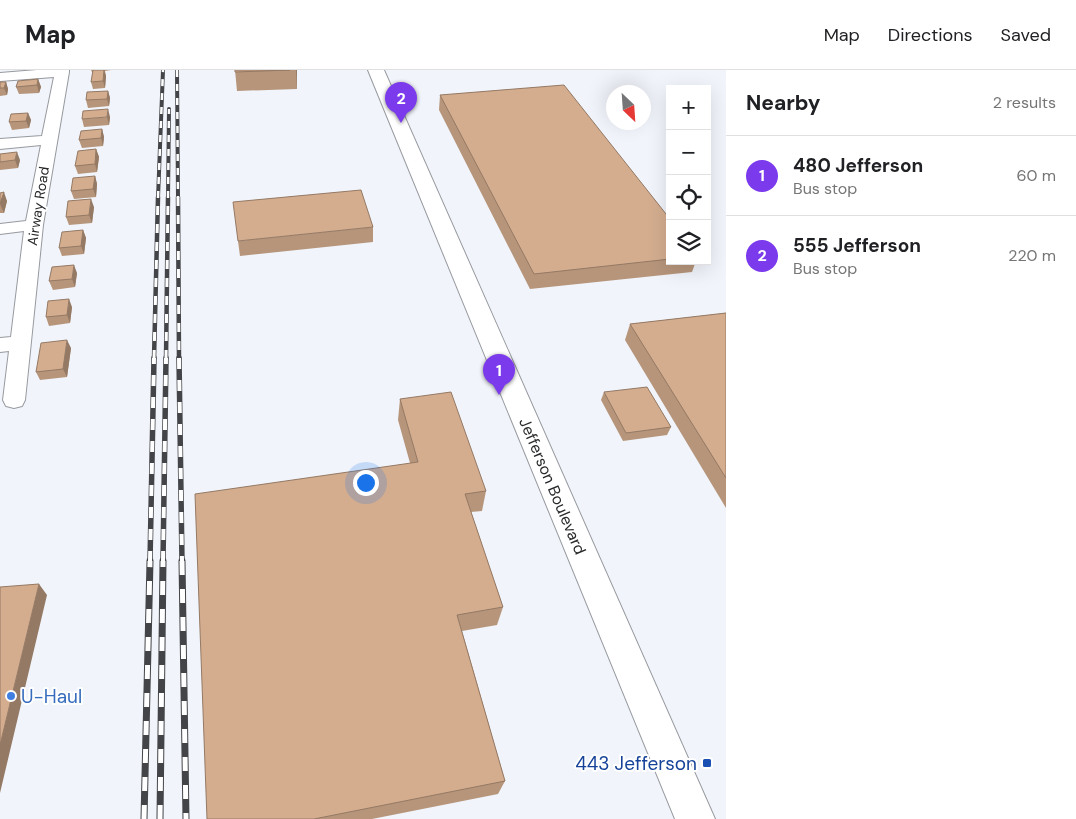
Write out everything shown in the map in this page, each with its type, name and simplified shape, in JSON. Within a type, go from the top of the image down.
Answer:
[{"type":"main road","name":"Jefferson Boulevard","points":[[376,70],[695,819]]},
{"type":"street","points":[[0,77],[62,71]]},
{"type":"street","name":"Airway Road","points":[[14,400],[10,344],[62,71]]},
{"type":"street","points":[[0,144],[48,140]]},
{"type":"street","points":[[0,229],[34,225]]},
{"type":"building","points":[[93,70],[104,70],[103,81],[91,82]]},
{"type":"building","points":[[235,70],[290,70],[235,72]]},
{"type":"building","points":[[38,79],[37,85],[16,87],[18,81]]},
{"type":"building","points":[[0,82],[6,82],[4,88],[0,88]]},
{"type":"building","points":[[564,85],[666,214],[666,259],[534,274],[440,95]]},
{"type":"building","points":[[108,91],[107,99],[86,100],[87,92]]},
{"type":"building","points":[[108,109],[107,117],[82,119],[83,111]]},
{"type":"building","points":[[28,113],[26,121],[9,122],[11,114]]},
{"type":"building","points":[[102,129],[101,138],[79,140],[81,131]]},
{"type":"building","points":[[96,149],[95,164],[75,166],[78,151]]},
{"type":"building","points":[[17,152],[15,160],[0,162],[0,154]]},
{"type":"building","points":[[95,176],[93,189],[71,191],[73,178]]},
{"type":"building","points":[[361,190],[373,227],[238,241],[233,202]]},
{"type":"building","points":[[4,192],[0,204],[0,193]]},
{"type":"building","points":[[91,199],[89,215],[66,217],[68,201]]},
{"type":"building","points":[[83,230],[81,246],[59,248],[62,232]]},
{"type":"building","points":[[74,265],[72,279],[49,281],[52,267]]},
{"type":"building","points":[[69,299],[67,315],[46,317],[48,301]]},
{"type":"building","points":[[726,313],[726,478],[630,324]]},
{"type":"building","points":[[67,340],[63,369],[36,372],[41,343]]},
{"type":"building","points":[[647,387],[671,427],[626,433],[604,392]]},
{"type":"building","points":[[451,392],[486,491],[465,494],[503,607],[457,615],[505,781],[314,819],[207,819],[195,494],[418,462],[400,399]]},
{"type":"building","points":[[39,584],[0,745],[0,587]]},
{"type":"railway","points":[[158,198],[163,70]]},
{"type":"railway","points":[[177,70],[178,198]]},
{"type":"railway","points":[[168,198],[169,109]]},
{"type":"railway","points":[[154,359],[158,197]]},
{"type":"railway","points":[[166,359],[168,197]]},
{"type":"railway","points":[[178,197],[179,359]]},
{"type":"railway","points":[[150,562],[154,358]]},
{"type":"railway","points":[[163,562],[166,358]]},
{"type":"railway","points":[[179,358],[182,562]]},
{"type":"railway","points":[[144,819],[150,561]]},
{"type":"railway","points":[[160,819],[163,561]]},
{"type":"railway","points":[[182,561],[186,819]]},
{"type":"place","name":"555 Jefferson","points":[[401,123]]},
{"type":"place","name":"480 Jefferson","points":[[499,395]]},
{"type":"place","name":"U-Haul","points":[[11,696]]},
{"type":"place","name":"443 Jefferson","points":[[707,763]]}]
